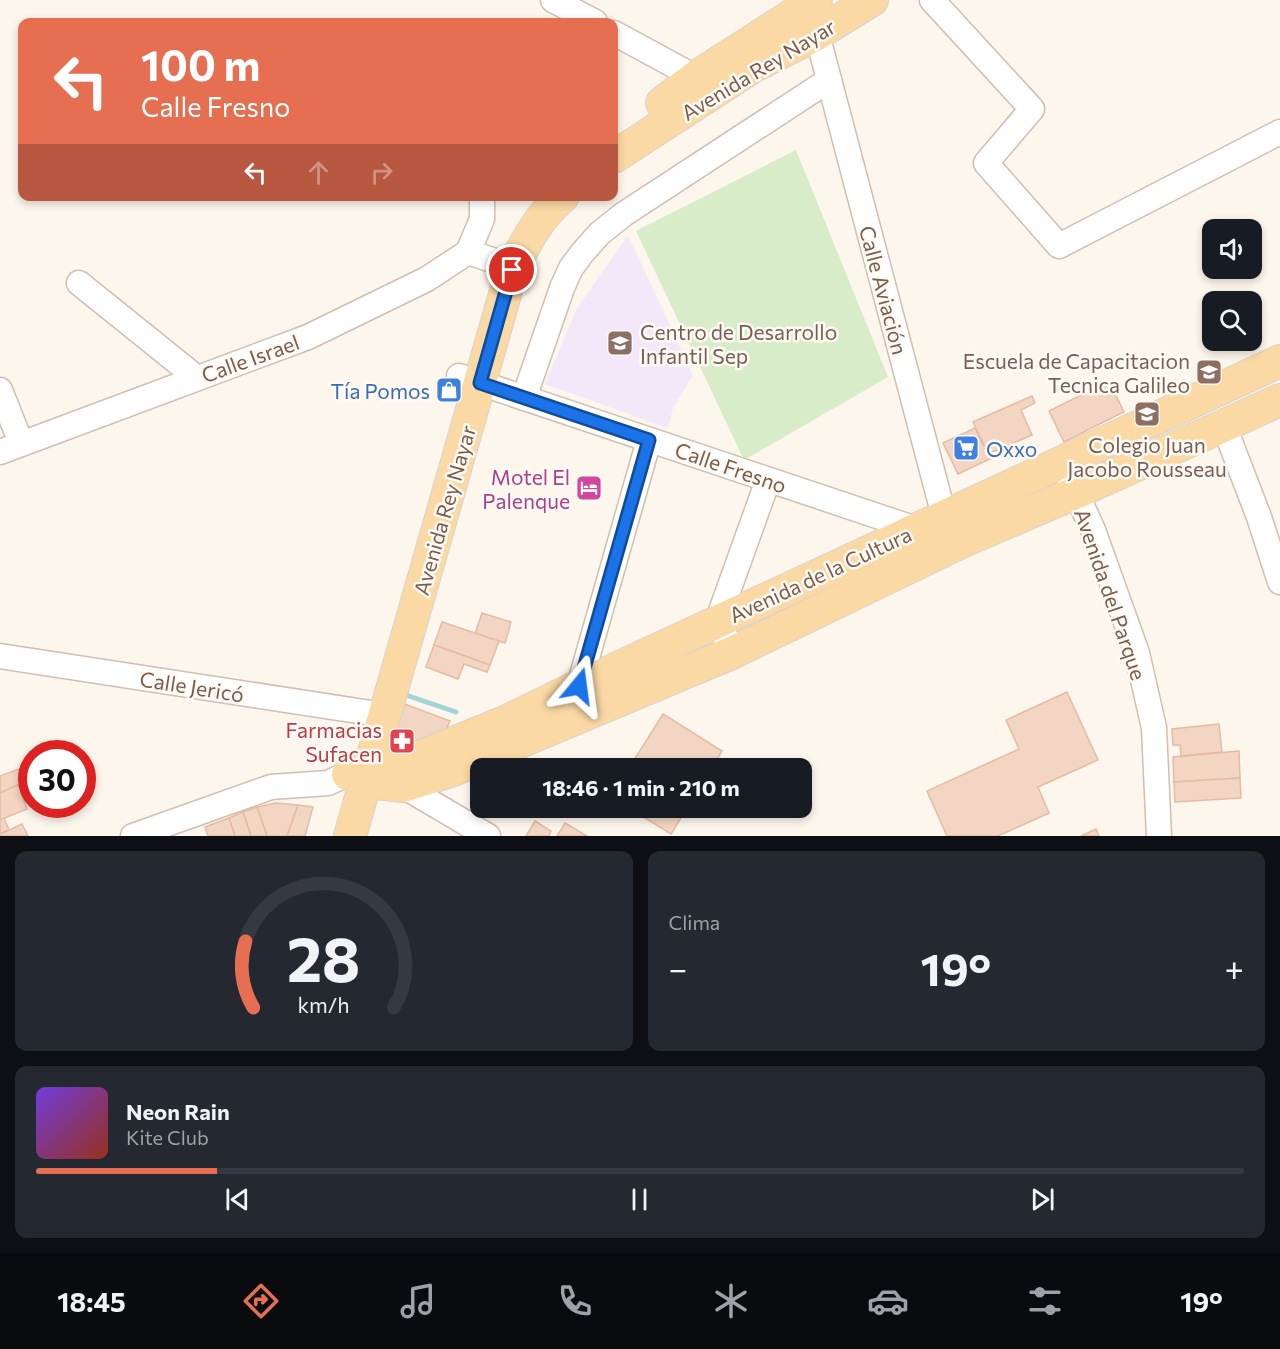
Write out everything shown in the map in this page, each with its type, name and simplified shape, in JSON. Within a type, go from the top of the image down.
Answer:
[{"type":"main road","name":"Avenida Rey Nayar","points":[[618,137],[707,83],[754,66],[817,34],[872,0]]},
{"type":"main road","name":"Avenida Rey Nayar","points":[[618,155],[805,7]]},
{"type":"main road","name":"Avenida Rey Nayar","points":[[350,836],[375,714],[470,380],[491,260],[515,222],[534,201]]},
{"type":"main road","name":"Avenida Rey Nayar","points":[[491,260],[529,234],[557,201]]},
{"type":"main road","name":"Avenida de la Cultura","points":[[449,758],[505,722],[579,686],[1280,361]]},
{"type":"main road","name":"Avenida de la Cultura","points":[[363,778],[449,758],[600,708],[734,652],[946,550],[1280,400]]},
{"type":"main road","name":"Avenida Rey Nayar","points":[[330,836],[363,778]]},
{"type":"street","points":[[553,0],[587,18]]},
{"type":"street","points":[[932,0],[1032,109],[986,163],[1059,246],[1280,132]]},
{"type":"street","points":[[805,7],[817,34]]},
{"type":"street","name":"Calle Aviación","points":[[817,34],[930,522],[946,550]]},
{"type":"street","points":[[618,35],[707,83]]},
{"type":"street","points":[[524,398],[571,268],[600,233],[624,214],[829,80]]},
{"type":"street","points":[[482,201],[482,219],[491,260]]},
{"type":"street","name":"Calle Israel","points":[[11,447],[308,337],[427,279],[491,260]]},
{"type":"street","points":[[79,283],[197,378]]},
{"type":"street","name":"Calle Fresno","points":[[470,380],[768,480],[930,522]]},
{"type":"street","points":[[0,390],[11,447]]},
{"type":"street","points":[[1224,426],[1259,517],[1280,582]]},
{"type":"street","points":[[600,708],[579,686],[649,440]]},
{"type":"street","name":"Avenida del Parque","points":[[1062,462],[1092,530],[1137,653],[1154,728],[1159,836]]},
{"type":"street","points":[[734,652],[717,621],[768,480]]},
{"type":"street","name":"Calle Jericó","points":[[0,656],[375,714]]},
{"type":"street","points":[[133,836],[272,787],[363,778],[488,836]]},
{"type":"shaded area","name":"Centro de Desarrollo Infantil Sep","points":[[628,235],[693,375],[673,408],[668,428],[545,384],[576,310]]},
{"type":"green space","points":[[796,150],[888,377],[744,460],[636,231]]},
{"type":"building","points":[[1109,381],[1124,412],[1064,442],[1049,411]]},
{"type":"building","points":[[1032,396],[1035,403],[1021,410],[1032,435],[988,454],[973,422]]},
{"type":"building","name":"Oxxo","points":[[975,428],[990,459],[958,474],[943,443]]},
{"type":"building","points":[[482,613],[511,622],[505,643],[475,634]]},
{"type":"building","points":[[442,622],[499,641],[490,665],[434,645]]},
{"type":"building","points":[[434,645],[490,665],[487,672],[464,664],[458,679],[426,667]]},
{"type":"building","points":[[1067,692],[1098,760],[1038,787],[1049,813],[998,836],[947,836],[927,791],[1019,749],[1006,720]]},
{"type":"building","points":[[399,702],[450,721],[446,730],[390,757],[386,751]]},
{"type":"building","points":[[663,714],[722,751],[718,758],[635,758]]},
{"type":"building","points":[[1219,724],[1222,752],[1181,756],[1180,745],[1173,745],[1172,729]]},
{"type":"building","points":[[1239,751],[1240,778],[1174,782],[1173,757]]},
{"type":"building","points":[[18,769],[18,785],[0,793],[0,776]]},
{"type":"building","points":[[1240,778],[1241,798],[1175,802],[1174,782]]},
{"type":"building","points":[[18,785],[18,813],[0,820],[0,793]]},
{"type":"building","points":[[276,803],[298,805],[287,836],[267,836],[257,807]]},
{"type":"building","points":[[298,805],[313,807],[305,836],[287,836]]},
{"type":"building","points":[[257,807],[267,836],[251,836],[243,812]]},
{"type":"building","points":[[243,812],[251,836],[235,836],[229,818]]},
{"type":"building","points":[[4,818],[9,830],[0,834],[0,820]]},
{"type":"building","points":[[229,818],[235,836],[208,836],[205,827]]},
{"type":"building","points":[[645,818],[681,818],[671,834]]},
{"type":"building","points":[[535,821],[551,831],[549,836],[526,836]]},
{"type":"building","points":[[565,823],[587,836],[557,836]]},
{"type":"building","points":[[22,824],[28,836],[0,836],[0,834]]},
{"type":"building","points":[[1096,829],[1099,836],[1081,836]]},
{"type":"waterway","points":[[403,694],[456,712]]},
{"type":"place","name":"Centro de Desarrollo Infantil Sep","points":[[620,343]]},
{"type":"place","name":"Escuela de Capacitacion Tecnica Galileo","points":[[1209,372]]},
{"type":"place","name":"Tía Pomos","points":[[449,390]]},
{"type":"place","name":"Colegio Juan Jacobo Rousseau","points":[[1147,414]]},
{"type":"place","name":"Oxxo","points":[[966,448]]},
{"type":"place","name":"Motel El Palenque","points":[[589,488]]},
{"type":"place","name":"Farmacias Sufacen","points":[[402,741]]},
{"type":"route","points":[[512,270],[480,383],[649,440],[579,686]]}]
